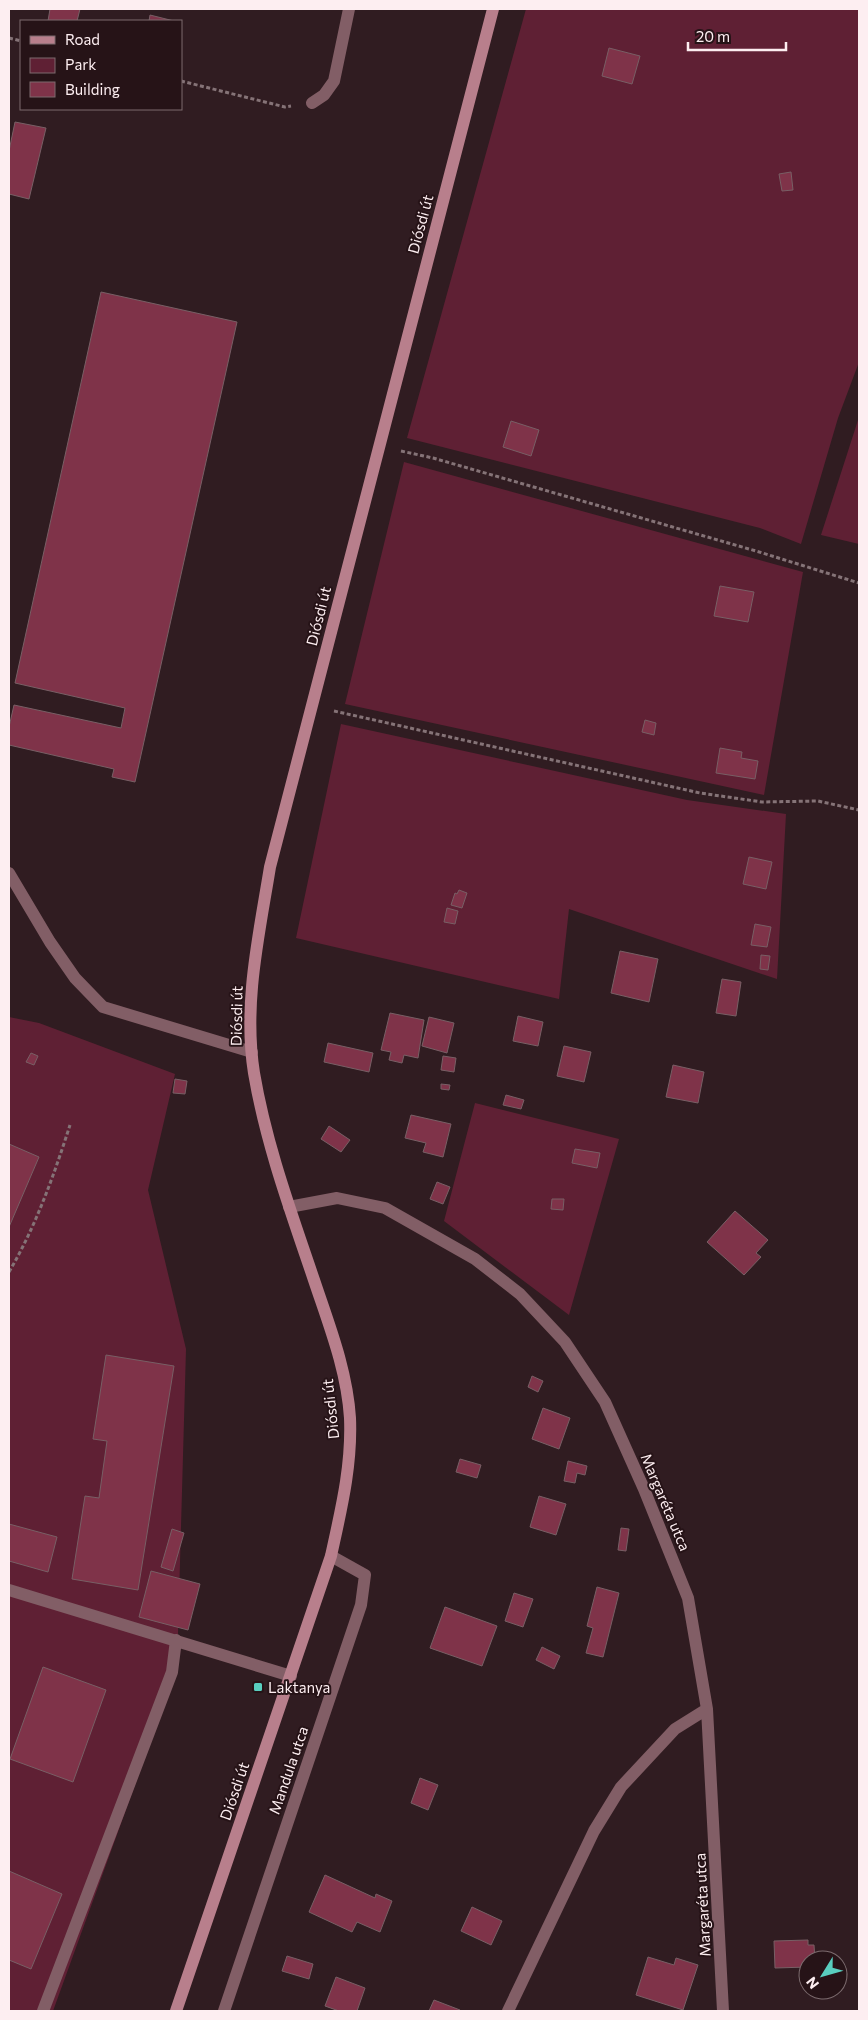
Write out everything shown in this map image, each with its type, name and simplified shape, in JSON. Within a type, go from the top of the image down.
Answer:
[{"type":"main road","name":"Diósdi út","points":[[176,2011],[331,1556],[346,1489],[350,1454],[345,1383],[328,1317],[289,1207],[269,1141],[252,1052],[250,1008],[270,867],[378,446],[494,9]]},
{"type":"street","points":[[312,103],[324,95],[334,81],[349,9]]},
{"type":"street","points":[[9,873],[50,942],[75,978],[103,1007],[252,1052]]},
{"type":"street","name":"Margaréta utca","points":[[289,1207],[337,1198],[385,1208],[475,1260],[520,1294],[565,1342],[605,1402],[644,1489],[688,1598],[707,1709],[724,2011]]},
{"type":"street","name":"Mandula utca","points":[[224,2011],[360,1605],[365,1575],[331,1556]]},
{"type":"street","points":[[9,1590],[291,1676]]},
{"type":"street","points":[[43,2011],[172,1672],[176,1640]]},
{"type":"street","points":[[508,2011],[594,1831],[622,1787],[675,1729],[707,1709]]},
{"type":"path","points":[[182,80],[285,106],[312,103]]},
{"type":"path","points":[[378,446],[433,458],[756,551],[859,584]]},
{"type":"path","points":[[312,706],[700,793],[762,802],[818,801],[859,810]]},
{"type":"path","points":[[9,1272],[21,1252],[56,1171],[70,1125]]},
{"type":"green space","points":[[526,9],[859,9],[859,362],[838,418],[801,544],[760,528],[407,438]]},
{"type":"green space","points":[[859,417],[859,544],[821,535]]},
{"type":"green space","points":[[404,462],[803,572],[764,795],[345,704]]},
{"type":"green space","points":[[341,724],[687,800],[786,814],[777,979],[569,909],[559,999],[296,938]]},
{"type":"green space","points":[[9,1017],[39,1023],[175,1074],[148,1190],[186,1349],[177,1669],[53,2011],[9,2011]]},
{"type":"green space","points":[[475,1103],[619,1139],[569,1315],[444,1221]]},
{"type":"building","points":[[50,9],[80,9],[77,20],[48,20]]},
{"type":"building","points":[[150,15],[170,20],[149,20]]},
{"type":"building","points":[[609,48],[640,56],[632,84],[602,76]]},
{"type":"building","points":[[15,122],[46,128],[29,199],[9,194],[9,151]]},
{"type":"building","points":[[791,172],[793,190],[782,191],[779,174]]},
{"type":"building","points":[[101,292],[237,322],[135,782],[112,777],[114,769],[9,745],[9,727],[14,705],[121,728],[125,708],[15,683]]},
{"type":"building","points":[[511,421],[539,430],[531,456],[503,447]]},
{"type":"building","points":[[720,586],[754,592],[748,622],[714,616]]},
{"type":"building","points":[[645,720],[656,723],[654,735],[642,732]]},
{"type":"building","points":[[720,748],[742,752],[741,758],[758,761],[755,779],[716,773]]},
{"type":"building","points":[[749,857],[772,862],[766,889],[743,884]]},
{"type":"building","points":[[459,890],[467,893],[462,908],[451,905],[455,893],[457,894]]},
{"type":"building","points":[[447,908],[458,911],[455,924],[444,922]]},
{"type":"building","points":[[755,924],[771,927],[767,947],[751,945]]},
{"type":"building","points":[[620,951],[658,959],[649,1002],[611,993]]},
{"type":"building","points":[[761,955],[770,956],[768,970],[760,969]]},
{"type":"building","points":[[722,979],[741,982],[736,1016],[716,1013]]},
{"type":"building","points":[[390,1013],[424,1020],[418,1058],[404,1055],[402,1063],[389,1060],[391,1052],[381,1050]]},
{"type":"building","points":[[518,1016],[543,1022],[538,1046],[513,1041]]},
{"type":"building","points":[[429,1017],[454,1023],[447,1053],[422,1046]]},
{"type":"building","points":[[328,1043],[373,1053],[369,1072],[324,1062]]},
{"type":"building","points":[[564,1046],[591,1052],[584,1082],[557,1076]]},
{"type":"building","points":[[31,1053],[38,1056],[34,1065],[26,1062]]},
{"type":"building","points":[[443,1056],[456,1058],[454,1072],[441,1070]]},
{"type":"building","points":[[673,1065],[704,1072],[698,1103],[666,1097]]},
{"type":"building","points":[[175,1079],[187,1081],[185,1094],[173,1093]]},
{"type":"building","points":[[441,1084],[450,1085],[449,1090],[441,1089]]},
{"type":"building","points":[[506,1095],[524,1100],[521,1109],[503,1105]]},
{"type":"building","points":[[411,1115],[451,1124],[443,1157],[423,1152],[426,1143],[405,1138]]},
{"type":"building","points":[[329,1126],[350,1140],[341,1152],[321,1139]]},
{"type":"building","points":[[9,1144],[39,1157],[9,1227]]},
{"type":"building","points":[[575,1149],[600,1153],[597,1168],[572,1163]]},
{"type":"building","points":[[437,1182],[450,1187],[443,1204],[430,1199]]},
{"type":"building","points":[[552,1199],[564,1199],[563,1210],[551,1209]]},
{"type":"building","points":[[735,1211],[768,1240],[756,1253],[761,1257],[744,1275],[707,1242]]},
{"type":"building","points":[[106,1355],[174,1366],[138,1590],[72,1579],[85,1496],[99,1498],[107,1441],[93,1439]]},
{"type":"building","points":[[532,1376],[543,1381],[538,1392],[528,1387]]},
{"type":"building","points":[[543,1408],[570,1418],[559,1449],[532,1439]]},
{"type":"building","points":[[460,1459],[481,1465],[477,1478],[456,1472]]},
{"type":"building","points":[[568,1461],[587,1466],[585,1475],[577,1473],[575,1483],[564,1481]]},
{"type":"building","points":[[539,1496],[566,1504],[556,1535],[530,1527]]},
{"type":"building","points":[[9,1524],[57,1537],[48,1572],[9,1561]]},
{"type":"building","points":[[621,1528],[629,1529],[626,1551],[618,1550]]},
{"type":"building","points":[[172,1529],[184,1533],[173,1571],[161,1567]]},
{"type":"building","points":[[151,1571],[200,1584],[188,1630],[139,1617]]},
{"type":"building","points":[[597,1587],[619,1593],[603,1657],[586,1653],[593,1628],[587,1626]]},
{"type":"building","points":[[514,1593],[533,1599],[523,1627],[505,1621]]},
{"type":"building","points":[[445,1607],[497,1626],[482,1666],[430,1648]]},
{"type":"building","points":[[542,1647],[560,1656],[554,1669],[536,1660]]},
{"type":"building","points":[[43,1667],[106,1690],[73,1782],[10,1759]]},
{"type":"building","points":[[420,1778],[438,1785],[428,1810],[411,1803]]},
{"type":"building","points":[[9,1871],[62,1894],[31,1969],[9,1960]]},
{"type":"building","points":[[325,1875],[375,1898],[376,1894],[392,1901],[380,1932],[357,1922],[352,1932],[309,1912]]},
{"type":"building","points":[[472,1907],[502,1921],[491,1945],[461,1931]]},
{"type":"building","points":[[808,1940],[808,1945],[814,1945],[814,1950],[798,1950],[798,1967],[775,1968],[774,1941]]},
{"type":"building","points":[[287,1956],[313,1964],[309,1979],[282,1971]]},
{"type":"building","points":[[648,1957],[674,1965],[676,1958],[698,1965],[683,2010],[636,1995]]},
{"type":"building","points":[[336,1977],[365,1988],[357,2011],[339,2011],[325,2006]]},
{"type":"building","points":[[434,2000],[460,2010],[429,2011]]},
{"type":"place","name":"Laktanya","points":[[258,1687]]}]
